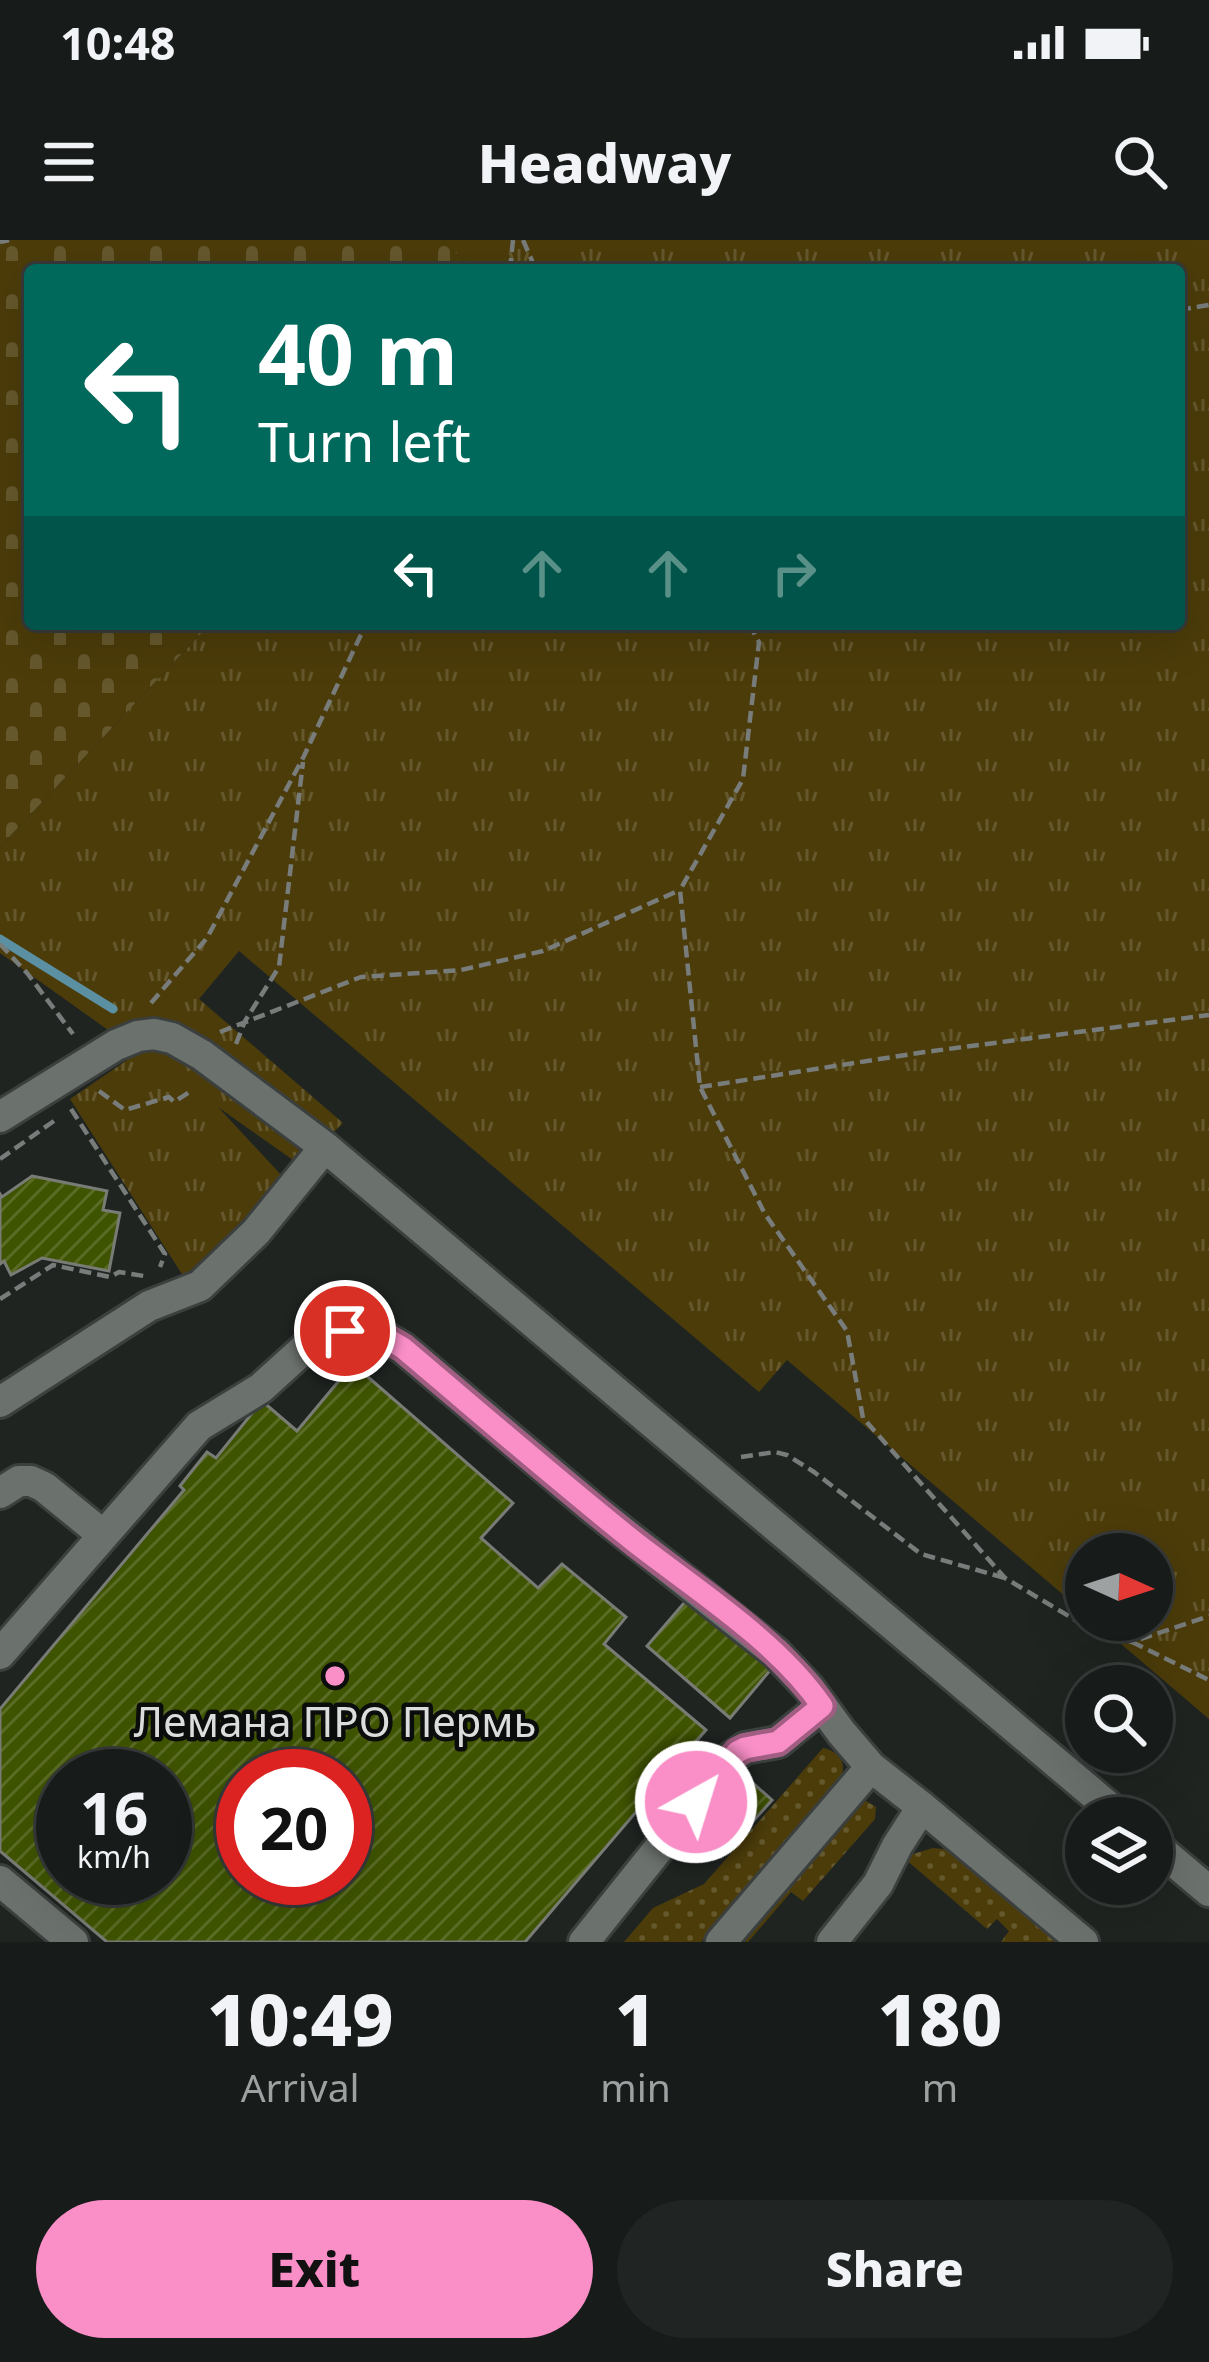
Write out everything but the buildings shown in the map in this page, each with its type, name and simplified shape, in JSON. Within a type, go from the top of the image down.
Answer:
[{"type":"lane","points":[[0,1117],[138,1036],[154,1034],[187,1046],[325,1147],[1097,1797]]},
{"type":"lane","points":[[0,1402],[149,1306],[209,1280],[287,1197],[325,1147]]},
{"type":"lane","points":[[0,1654],[192,1433],[267,1384],[304,1348],[331,1334],[363,1331],[381,1335],[403,1348],[595,1510],[776,1652],[871,1767],[1083,1942]]},
{"type":"lane","points":[[0,1493],[19,1481],[38,1483],[103,1535]]},
{"type":"lane","points":[[584,1942],[732,1757],[745,1748],[778,1742],[822,1706]]},
{"type":"lane","points":[[721,1942],[871,1767]]},
{"type":"lane","points":[[832,1942],[878,1884],[922,1808]]},
{"type":"lane","points":[[1173,1861],[1209,1891]]},
{"type":"lane","points":[[0,1881],[73,1942]]},
{"type":"path","points":[[0,242],[9,240]]},
{"type":"path","points":[[146,1009],[207,938],[304,756],[363,630]]},
{"type":"path","points":[[752,630],[759,642],[742,779],[680,890],[700,1087],[765,1214],[847,1330],[862,1418],[1005,1578]]},
{"type":"path","points":[[225,1071],[245,1021],[279,968],[304,756]]},
{"type":"path","points":[[187,1046],[361,977],[461,970],[542,951],[680,890]]},
{"type":"path","points":[[0,944],[80,1044],[116,1045]]},
{"type":"path","points":[[700,1087],[1209,1015]]},
{"type":"path","points":[[86,1100],[100,1090],[125,1110],[169,1097],[174,1102],[191,1091]]},
{"type":"path","points":[[0,1299],[53,1265],[110,1276],[119,1272],[157,1277],[164,1254],[71,1109]]},
{"type":"path","points":[[0,1159],[53,1121]]},
{"type":"path","points":[[741,1457],[788,1455],[920,1554],[1005,1578],[1087,1627],[1132,1642],[1209,1680]]},
{"type":"path","points":[[1132,1642],[1209,1616]]},
{"type":"green space","points":[[0,240],[442,240],[468,264],[24,264],[24,630],[204,630],[0,847]]},
{"type":"green space","points":[[442,240],[1209,240],[1209,1719],[1173,1688],[1173,1665],[1146,1665],[1118,1641],[1173,1641],[1173,1533],[1065,1533],[1065,1596],[787,1360],[759,1392],[239,951],[199,999],[343,1123],[300,1165],[218,1107],[283,1177],[187,1282],[70,1099],[139,1052],[0,953],[0,847],[204,630],[1185,630],[1185,264],[468,264]]},
{"type":"green space","points":[[823,1748],[840,1758],[841,1777],[701,1942],[624,1942],[653,1908],[704,1884]]},
{"type":"green space","points":[[866,1801],[876,1807],[875,1819],[803,1901],[791,1892],[748,1942],[741,1942],[859,1805]]},
{"type":"green space","points":[[933,1848],[951,1850],[1063,1942],[1001,1942],[1009,1931],[997,1919],[987,1929],[905,1859]]},
{"type":"waterway","points":[[0,939],[113,1009]]},
{"type":"place","name":"Лeмaна ПРО Пермь","points":[[335,1676]]},
{"type":"route","points":[[345,1331],[381,1335],[403,1348],[595,1510],[776,1652],[809,1688],[822,1706],[778,1742],[737,1752],[696,1802]]}]
